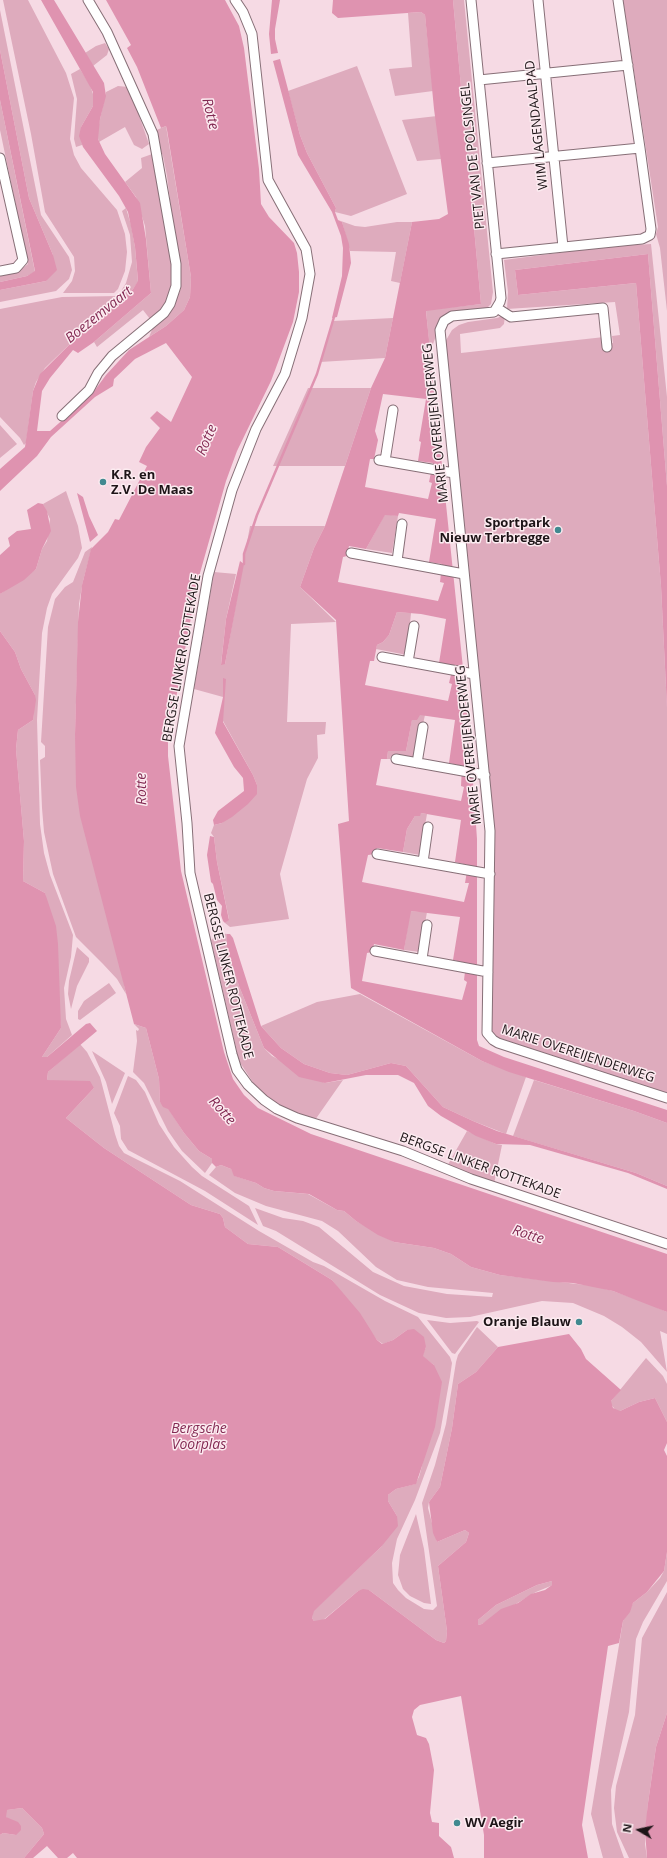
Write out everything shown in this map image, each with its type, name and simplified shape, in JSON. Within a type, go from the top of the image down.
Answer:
[{"type":"street","points":[[62,416],[89,390],[98,373],[112,356],[155,321],[170,304],[176,286],[176,264],[165,194],[153,134],[107,32],[88,0]]},
{"type":"street","name":"BERGSE LINKER ROTTEKADE","points":[[235,0],[243,12],[252,34],[268,180],[306,250],[310,274],[302,318],[285,374],[256,430],[232,490],[208,576],[179,746],[187,823],[190,873],[237,1070],[248,1085],[264,1100],[277,1109],[296,1118],[403,1151],[471,1179],[667,1244]]},
{"type":"street","name":"PIET VAN DE POLSINGEL","points":[[471,0],[501,298],[496,308]]},
{"type":"street","name":"WIM LAGENDAALPAD","points":[[538,0],[563,247]]},
{"type":"street","points":[[496,254],[642,239],[650,235],[651,229],[640,148],[618,0]]},
{"type":"street","points":[[478,80],[628,65]]},
{"type":"street","points":[[487,163],[640,148]]},
{"type":"street","points":[[0,158],[23,260],[16,268],[0,271]]},
{"type":"street","points":[[496,308],[512,317],[603,308],[607,347]]},
{"type":"street","name":"MARIE OVEREIJENDERWEG","points":[[496,308],[489,313],[448,318],[440,330],[450,472],[464,574],[470,673],[485,775],[490,831],[486,873],[484,971],[487,1033],[493,1040],[667,1098]]},
{"type":"street","points":[[393,410],[382,461],[450,472]]},
{"type":"street","points":[[397,562],[402,524]]},
{"type":"street","points":[[351,553],[464,574]]},
{"type":"street","points":[[408,662],[414,626]]},
{"type":"street","points":[[382,658],[470,673]]},
{"type":"street","points":[[417,763],[423,727]]},
{"type":"street","points":[[396,759],[485,775]]},
{"type":"street","points":[[423,862],[428,827]]},
{"type":"street","points":[[377,854],[486,873]]},
{"type":"street","points":[[422,959],[427,925]]},
{"type":"street","points":[[375,951],[484,971]]},
{"type":"shaded area","points":[[3,0],[28,0],[66,73],[74,98],[70,139],[74,155],[81,168],[117,210],[125,234],[127,252],[125,271],[118,289],[114,293],[63,293],[72,281],[75,271],[74,257],[45,212],[31,134]]},
{"type":"shaded area","points":[[453,0],[464,0],[493,292],[491,304],[487,308],[461,312],[439,328],[430,352],[426,310],[481,304]]},
{"type":"shaded area","points":[[623,0],[667,0],[667,311],[660,248],[656,234],[658,227]]},
{"type":"shaded area","points":[[0,10],[41,215],[69,257],[72,270],[69,279],[56,291],[0,302],[0,290],[46,281],[53,255],[29,198],[0,50]]},
{"type":"shaded area","points":[[421,12],[425,15],[433,91],[395,96],[389,69],[412,67],[408,13]]},
{"type":"shaded area","points":[[105,43],[109,49],[107,55],[93,66],[85,53],[96,46]]},
{"type":"shaded area","points":[[357,66],[407,194],[351,216],[335,212],[336,208],[307,153],[300,135],[288,91]]},
{"type":"shaded area","points":[[80,69],[90,85],[94,97],[93,106],[81,127],[82,145],[76,147],[74,139],[77,99],[71,74]]},
{"type":"shaded area","points":[[118,86],[128,87],[136,107],[149,144],[142,149],[134,145],[125,127],[99,142],[97,135],[106,92]]},
{"type":"shaded area","points":[[0,100],[35,272],[27,276],[0,282],[0,275],[19,271],[28,264],[0,130]]},
{"type":"shaded area","points":[[437,116],[441,159],[417,161],[402,120]]},
{"type":"shaded area","points":[[166,126],[191,277],[190,297],[184,310],[166,326],[149,337],[154,325],[174,306],[181,288],[167,176],[163,156],[152,132]]},
{"type":"shaded area","points":[[155,153],[174,278],[167,305],[150,319],[143,310],[97,347],[94,342],[151,293],[145,226],[136,197],[125,182],[142,168],[141,158]]},
{"type":"shaded area","points":[[126,208],[135,247],[138,282],[133,289],[73,341],[45,368],[36,382],[33,391],[26,443],[24,445],[20,438],[0,417],[0,309],[62,297],[118,296],[126,283],[132,262],[130,235],[122,211]]},
{"type":"shaded area","points":[[338,220],[355,226],[365,227],[397,222],[412,222],[400,283],[391,281],[396,252],[350,251],[342,222]]},
{"type":"shaded area","name":"Sportpark Nieuw Terbregge","points":[[634,243],[635,245],[651,244],[667,397],[667,486],[648,254],[515,270],[518,295],[636,283],[661,586],[667,708],[667,1093],[493,1035],[491,1028],[491,825],[445,342],[452,330],[459,325],[468,322],[497,318],[505,315],[504,324],[500,328],[460,334],[461,353],[604,337],[605,344],[613,343],[612,336],[620,335],[615,302],[507,309],[508,292],[504,260]]},
{"type":"shaded area","points":[[393,318],[385,358],[320,362],[333,321]]},
{"type":"shaded area","points":[[308,388],[371,388],[345,466],[273,466]]},
{"type":"shaded area","points":[[0,425],[17,444],[0,458]]},
{"type":"shaded area","points":[[66,491],[78,526],[82,548],[78,558],[52,594],[47,608],[42,633],[37,720],[40,824],[44,853],[50,875],[73,935],[71,957],[64,988],[66,1019],[72,1035],[47,1057],[42,1057],[61,1028],[45,893],[23,881],[24,841],[16,749],[18,730],[33,720],[35,695],[21,669],[15,652],[0,631],[0,594],[36,569],[42,549],[47,541],[50,519],[43,504]]},
{"type":"shaded area","points":[[385,514],[398,516],[392,553],[366,549]]},
{"type":"shaded area","points":[[250,526],[325,526],[314,548],[300,587],[336,622],[291,624],[287,722],[326,722],[325,734],[317,735],[318,758],[307,779],[280,874],[289,919],[230,927],[225,923],[229,919],[217,862],[214,837],[211,833],[214,825],[222,823],[257,785],[223,721],[223,697],[194,689],[214,572],[236,574],[226,619],[221,664],[225,664]]},
{"type":"shaded area","points":[[92,547],[83,581],[79,604],[75,734],[126,994],[117,979],[76,937],[53,874],[44,832],[42,808],[40,760],[45,757],[45,746],[41,742],[48,627],[55,599],[65,587],[73,582],[85,552]]},
{"type":"shaded area","points":[[397,612],[411,613],[407,655],[376,649],[377,645],[383,642],[389,635]]},
{"type":"shaded area","points":[[420,714],[425,715],[415,760],[391,756],[390,759],[387,759],[388,751],[406,751],[412,719]]},
{"type":"shaded area","points":[[421,813],[427,814],[420,855],[403,852],[407,829],[415,816]]},
{"type":"shaded area","points":[[410,911],[427,912],[420,952],[404,950]]},
{"type":"shaded area","points":[[220,933],[227,934],[239,986],[264,1048],[272,1056],[325,1083],[343,1080],[315,1120],[281,1107],[263,1094],[254,1084],[239,1061],[211,940]]},
{"type":"shaded area","points":[[77,947],[89,958],[89,962],[77,986],[71,1009],[68,994],[69,981]]},
{"type":"shaded area","points":[[109,983],[116,993],[80,1020],[78,1019],[78,1011],[84,1001]]},
{"type":"shaded area","points":[[360,994],[482,1061],[526,1077],[506,1134],[443,1107],[406,1066],[391,1063],[347,1075],[330,1073],[304,1064],[281,1048],[261,1026],[317,1002]]},
{"type":"shaded area","points":[[134,1024],[146,1028],[159,1079],[160,1102],[168,1108],[184,1133],[199,1151],[212,1159],[212,1163],[205,1173],[182,1151],[168,1131],[144,1083],[133,1072],[137,1041],[136,1030],[138,1031],[139,1029]]},
{"type":"shaded area","points":[[80,1044],[87,1052],[100,1077],[115,1134],[119,1146],[124,1153],[180,1181],[259,1231],[313,1262],[324,1266],[385,1301],[418,1317],[450,1357],[452,1363],[440,1433],[415,1500],[397,1539],[392,1563],[393,1583],[406,1598],[424,1609],[433,1610],[437,1606],[422,1503],[435,1465],[446,1424],[456,1362],[458,1355],[477,1327],[498,1347],[476,1372],[458,1384],[452,1428],[440,1487],[429,1502],[428,1508],[437,1542],[465,1530],[469,1533],[466,1542],[438,1566],[447,1631],[446,1641],[444,1643],[436,1640],[369,1590],[358,1591],[322,1621],[314,1621],[312,1618],[313,1611],[381,1547],[397,1516],[388,1501],[388,1495],[396,1489],[415,1484],[419,1477],[422,1466],[434,1365],[422,1356],[426,1347],[407,1330],[393,1340],[383,1344],[377,1340],[332,1280],[278,1247],[248,1244],[225,1227],[223,1218],[220,1214],[191,1205],[104,1148],[66,1118],[94,1088],[47,1080],[48,1072]]},
{"type":"shaded area","points":[[92,1051],[125,1073],[112,1104],[106,1082]]},
{"type":"shaded area","points":[[128,1076],[136,1080],[145,1092],[159,1124],[174,1147],[202,1176],[249,1206],[258,1225],[205,1191],[128,1150],[121,1139],[120,1126],[114,1113]]},
{"type":"shaded area","points":[[534,1080],[634,1111],[667,1123],[667,1186],[636,1173],[513,1136]]},
{"type":"shaded area","points":[[467,1131],[496,1144],[502,1145],[494,1184],[446,1168]]},
{"type":"shaded area","points":[[221,1165],[231,1169],[235,1176],[256,1183],[264,1188],[274,1191],[308,1194],[337,1210],[344,1211],[356,1221],[394,1242],[434,1248],[451,1254],[471,1267],[500,1275],[594,1286],[647,1303],[667,1312],[667,1334],[660,1331],[667,1372],[641,1342],[622,1327],[604,1316],[573,1303],[542,1301],[470,1317],[446,1318],[419,1313],[380,1295],[276,1231],[263,1226],[255,1208],[283,1218],[303,1221],[319,1227],[373,1272],[404,1286],[447,1294],[492,1297],[493,1293],[428,1287],[397,1280],[376,1267],[338,1231],[322,1221],[266,1206],[235,1193],[209,1175],[216,1167]]},
{"type":"shaded area","points":[[427,1320],[450,1323],[479,1322],[455,1354],[452,1353]]},
{"type":"shaded area","points":[[646,1358],[663,1376],[667,1384],[667,1422],[655,1398],[639,1402],[620,1411],[616,1411],[611,1404],[611,1401]]},
{"type":"shaded area","points":[[416,1514],[424,1549],[431,1604],[424,1603],[410,1596],[403,1589],[398,1575],[400,1555]]},
{"type":"shaded area","points":[[667,1552],[667,1581],[643,1622],[636,1639],[629,1712],[611,1790],[612,1824],[624,1858],[603,1858],[591,1814],[623,1621],[633,1603],[647,1592],[660,1578],[664,1571]]},
{"type":"shaded area","points":[[552,1581],[553,1585],[536,1592],[478,1625],[478,1620],[496,1605],[537,1585]]},
{"type":"shaded area","points":[[667,1592],[667,1713],[656,1747],[648,1803],[645,1844],[647,1858],[629,1858],[617,1832],[614,1808],[616,1786],[635,1715],[642,1638]]},
{"type":"shaded area","points":[[22,1808],[42,1828],[44,1834],[24,1858],[0,1858],[0,1835],[3,1833],[16,1835],[6,1817],[6,1810]]},
{"type":"water","name":"Rotte","points":[[41,0],[54,0],[104,83],[106,96],[100,119],[98,139],[105,154],[140,203],[146,239],[151,293],[94,342],[78,353],[73,350],[50,378],[42,391],[37,431],[50,431],[92,394],[106,375],[129,350],[166,326],[184,310],[190,297],[191,277],[166,126],[161,128],[137,67],[127,48],[131,45],[106,0],[225,0],[239,26],[244,48],[259,169],[261,204],[269,217],[294,243],[297,253],[299,292],[293,322],[271,381],[237,451],[226,481],[198,580],[168,741],[168,756],[181,871],[224,1052],[233,1079],[244,1095],[258,1108],[311,1134],[667,1254],[667,1312],[613,1291],[573,1283],[500,1275],[471,1267],[451,1254],[434,1248],[394,1242],[378,1235],[356,1221],[344,1211],[337,1210],[309,1194],[274,1191],[234,1176],[231,1169],[221,1165],[216,1167],[212,1163],[212,1159],[199,1151],[184,1133],[168,1109],[163,1107],[160,1102],[159,1079],[146,1028],[134,1024],[80,816],[76,787],[75,734],[78,622],[82,585],[91,549],[108,532],[115,519],[119,520],[147,466],[139,462],[146,447],[160,428],[150,418],[157,411],[171,422],[192,377],[166,343],[135,359],[114,379],[113,386],[95,397],[51,437],[37,456],[0,491],[0,469],[25,447],[33,391],[40,374],[73,341],[133,289],[138,281],[135,247],[128,212],[119,196],[83,147],[79,136],[81,127],[93,106],[93,92]]},
{"type":"water","points":[[272,0],[280,0],[275,29],[275,39],[278,53],[271,54],[269,34]]},
{"type":"water","points":[[333,0],[453,0],[481,304],[426,311],[469,726],[477,839],[477,1040],[479,1046],[504,1057],[667,1110],[667,1123],[634,1111],[509,1072],[482,1061],[351,988],[338,824],[349,821],[336,620],[300,587],[314,548],[325,526],[371,388],[385,358],[412,222],[439,219],[448,214],[434,109],[425,15],[421,12],[338,18],[332,13]],"holes":[[[383,394],[426,399],[419,441],[421,442],[418,461],[433,463],[429,482],[432,483],[428,499],[365,487],[370,459],[374,459],[378,440],[375,431]],[[399,513],[436,519],[429,562],[442,564],[440,582],[444,583],[438,601],[338,582],[343,557],[347,556],[349,546],[366,549],[385,515],[398,516]],[[397,612],[421,614],[446,619],[439,663],[453,666],[449,683],[452,684],[448,701],[365,685],[370,661],[374,661],[377,645],[383,642],[389,635]],[[420,715],[455,720],[449,763],[462,766],[461,786],[464,787],[461,801],[376,785],[381,759],[387,759],[388,751],[406,751],[412,720],[417,720]],[[421,813],[461,820],[455,862],[468,865],[465,883],[469,883],[464,902],[362,882],[368,855],[375,854],[377,848],[403,852],[407,829],[415,816],[420,816]],[[411,911],[460,917],[453,960],[466,963],[464,980],[467,982],[462,1000],[362,981],[367,953],[372,952],[374,944],[404,950]]]},
{"type":"water","points":[[0,50],[29,198],[53,255],[57,270],[46,281],[0,290],[0,282],[27,276],[35,271],[0,100]]},
{"type":"water","points":[[280,59],[300,135],[307,153],[336,208],[335,212],[338,220],[342,222],[349,244],[351,263],[337,317],[332,318],[342,276],[343,248],[341,236],[332,212],[298,155],[273,61]]},
{"type":"water","points":[[648,254],[667,486],[667,708],[661,586],[636,283],[518,295],[515,270]]},
{"type":"water","points":[[77,493],[83,497],[89,516],[98,535],[90,542]]},
{"type":"water","points":[[38,503],[43,504],[47,511],[51,531],[42,549],[36,569],[24,580],[0,594],[0,555],[10,546],[8,538],[17,531],[31,529],[27,510]]},
{"type":"water","points":[[240,561],[244,564],[225,664],[221,665],[226,619]]},
{"type":"water","name":"Bergsche Voorplas","points":[[0,631],[15,652],[21,669],[35,695],[36,700],[33,720],[18,730],[16,749],[24,841],[23,881],[45,893],[56,926],[58,944],[61,1028],[42,1057],[47,1057],[86,1024],[90,1023],[97,1031],[48,1072],[47,1080],[90,1081],[94,1088],[66,1118],[104,1148],[191,1205],[220,1214],[223,1218],[225,1227],[248,1244],[278,1247],[332,1280],[360,1313],[377,1340],[382,1344],[393,1340],[407,1330],[414,1329],[424,1337],[426,1347],[423,1356],[434,1365],[442,1382],[435,1427],[416,1484],[396,1489],[388,1495],[388,1501],[397,1516],[398,1526],[381,1547],[314,1611],[312,1618],[314,1621],[325,1619],[358,1591],[363,1589],[369,1590],[436,1640],[444,1643],[446,1641],[447,1631],[438,1566],[466,1542],[469,1533],[465,1530],[437,1542],[433,1533],[429,1502],[440,1487],[452,1428],[458,1384],[476,1372],[498,1347],[569,1334],[581,1349],[586,1359],[621,1390],[611,1401],[613,1408],[620,1411],[639,1402],[655,1398],[667,1422],[667,1443],[664,1450],[667,1456],[667,1552],[664,1571],[647,1592],[633,1603],[630,1612],[623,1621],[619,1643],[608,1646],[582,1825],[588,1858],[484,1858],[484,1835],[461,1696],[420,1705],[414,1710],[412,1717],[417,1735],[426,1738],[429,1744],[434,1770],[430,1813],[432,1822],[439,1823],[439,1836],[451,1847],[454,1858],[77,1858],[73,1853],[67,1858],[58,1858],[47,1846],[33,1858],[24,1858],[44,1834],[42,1828],[22,1808],[7,1810],[6,1817],[18,1822],[21,1826],[21,1830],[16,1835],[3,1833],[0,1835]],"holes":[[[552,1581],[552,1585],[545,1590],[531,1594],[518,1603],[501,1609],[482,1624],[478,1625],[478,1620],[496,1605],[537,1585]]]},
{"type":"water","points":[[223,678],[226,679],[223,722],[253,775],[257,785],[257,794],[248,804],[232,817],[222,823],[214,825],[213,820],[218,811],[244,791],[243,778],[234,767],[215,733],[223,697]]},
{"type":"water","points":[[210,836],[214,837],[217,862],[229,920],[225,923],[221,915],[222,906],[217,900],[213,884],[211,882],[207,855]]},
{"type":"water","points":[[227,934],[230,934],[233,938],[261,1026],[281,1048],[304,1064],[330,1073],[347,1075],[391,1063],[406,1066],[443,1107],[497,1131],[636,1173],[667,1186],[667,1189],[628,1173],[530,1145],[496,1144],[476,1136],[441,1116],[428,1106],[414,1083],[398,1075],[366,1075],[325,1083],[299,1077],[264,1048],[239,986],[227,947]]},
{"type":"water","points":[[667,1713],[667,1858],[647,1858],[645,1830],[648,1803],[656,1747]]},
{"type":"waterway","points":[[244,564],[244,554],[257,515],[317,374],[334,317]]},
{"type":"place","name":"K.R. en Z.V. De Maas","points":[[103,482]]},
{"type":"place","name":"Sportpark Nieuw Terbregge","points":[[558,530]]},
{"type":"place","name":"Oranje Blauw","points":[[579,1322]]},
{"type":"place","name":"WV Aegir","points":[[457,1823]]},
{"type":"water label","name":"Boezemvaart","points":[[99,315]]}]
